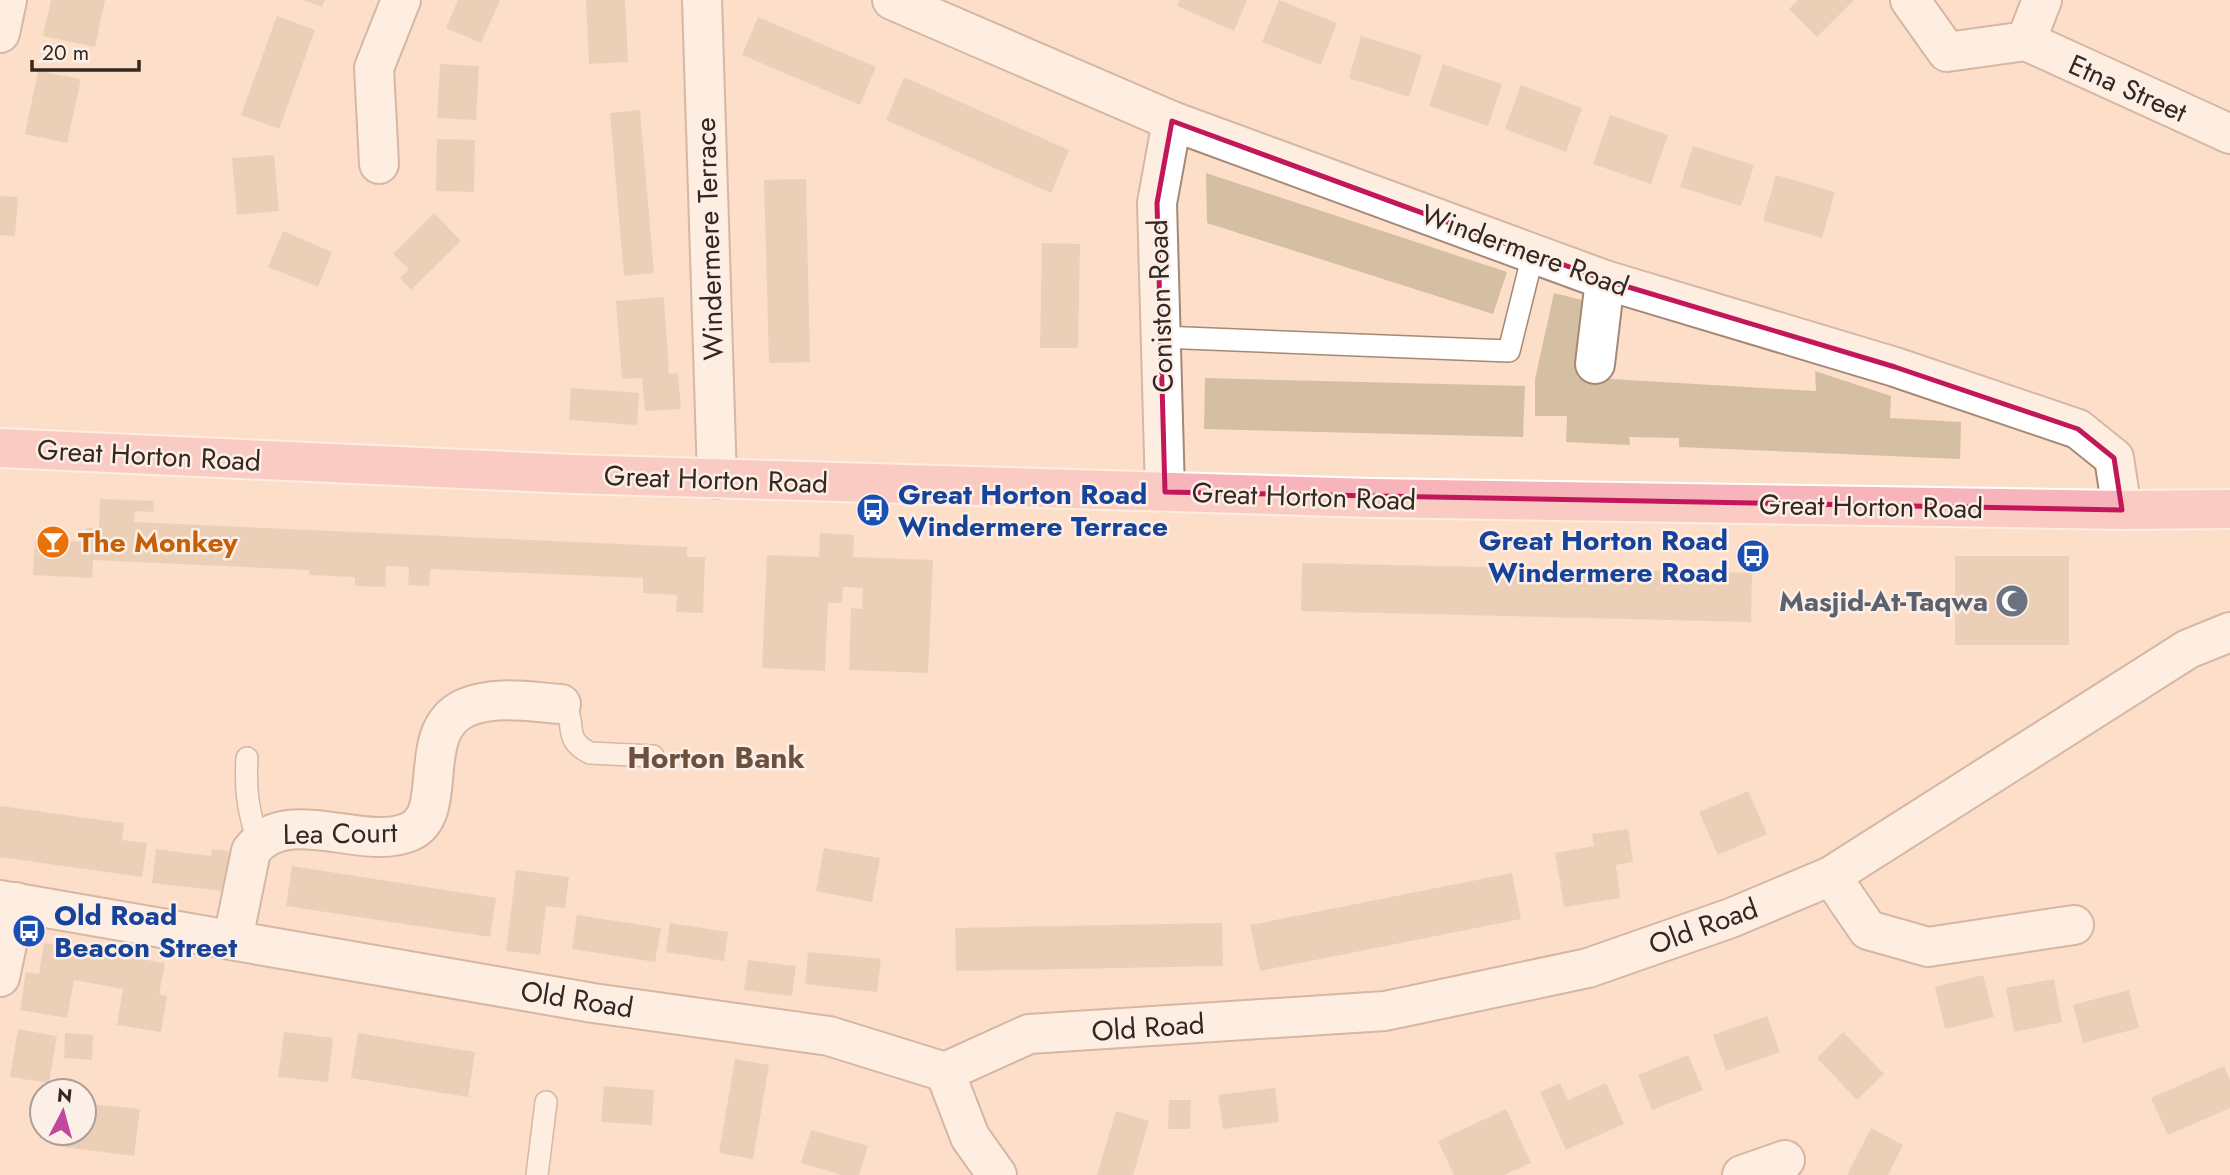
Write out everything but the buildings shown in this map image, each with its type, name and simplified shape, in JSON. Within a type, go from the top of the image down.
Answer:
[{"type":"main road","name":"Great Horton Road","points":[[0,448],[573,474],[1372,498],[2122,510],[2230,509]]},
{"type":"street","points":[[0,33],[6,0]]},
{"type":"street","points":[[379,164],[374,68],[401,0]]},
{"type":"street","name":"Windermere Terrace","points":[[702,0],[717,479]]},
{"type":"street","name":"Windermere Road","points":[[892,0],[1172,121],[1533,254],[1605,280],[1895,367],[2078,429],[2114,458],[2122,510]]},
{"type":"street","points":[[1910,0],[1947,52],[2026,41],[2042,0]]},
{"type":"street","name":"Etna Street","points":[[2026,41],[2230,134]]},
{"type":"street","name":"Coniston Road","points":[[1165,492],[1157,203],[1172,121]]},
{"type":"street","points":[[1595,364],[1605,280]]},
{"type":"street","name":"Old Road","points":[[8,901],[593,1003],[829,1036],[946,1072],[1030,1034],[1385,1011],[1588,968],[1731,918],[1831,876],[2188,649],[2230,632]]},
{"type":"street","name":"Lea Court","points":[[233,939],[251,851],[258,842],[270,834],[304,829],[390,836],[409,832],[422,825],[428,811],[438,743],[449,718],[466,707],[499,701],[561,704]]},
{"type":"street","points":[[1831,876],[1868,930],[1928,947],[2074,925]]},
{"type":"street","points":[[0,977],[8,901]]},
{"type":"street","points":[[946,1072],[970,1137],[998,1175]]},
{"type":"street","points":[[1742,1175],[1785,1160]]},
{"type":"lane","points":[[1161,337],[1509,351],[1533,254]]},
{"type":"lane","points":[[561,704],[568,714],[573,741],[582,749],[590,753],[653,757]]},
{"type":"lane","points":[[247,758],[245,790],[249,815],[258,842]]},
{"type":"lane","points":[[537,1175],[546,1102]]},
{"type":"highlighted area","points":[[1172,121],[1605,280],[1895,367],[2078,429],[2114,458],[2122,510],[2005,508],[1165,492],[1157,203]]},
{"type":"place","name":"Great Horton Road Windermere Terrace","points":[[873,510]]},
{"type":"place","name":"The Monkey","points":[[53,542]]},
{"type":"place","name":"Great Horton Road Windermere Road","points":[[1753,556]]},
{"type":"place","name":"Masjid-At-Taqwa","points":[[2012,601]]},
{"type":"place","name":"Old Road Beacon Street","points":[[29,931]]},
{"type":"district","name":"Horton Bank","points":[[716,758]]}]
